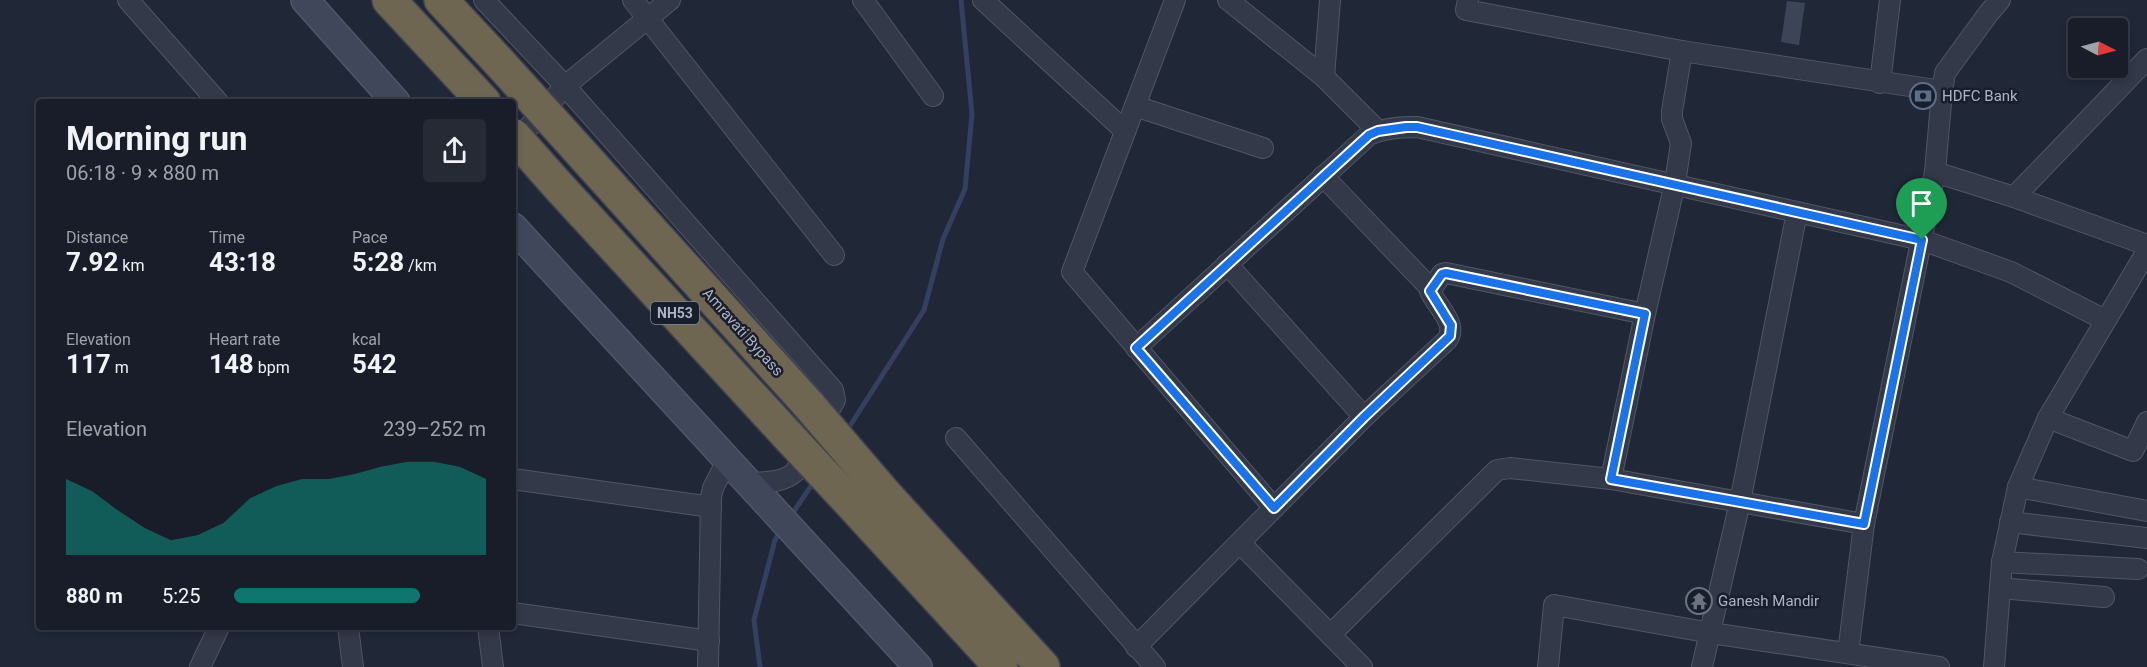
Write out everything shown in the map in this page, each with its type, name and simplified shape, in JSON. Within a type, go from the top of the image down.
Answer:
[{"type":"highway","points":[[389,0],[480,98]]},
{"type":"highway","name":"Amravati Bypass","points":[[441,0],[808,404],[871,503],[1001,667]]},
{"type":"highway","name":"Amravati Bypass","points":[[516,138],[789,437],[871,503],[1043,667]]},
{"type":"main road","points":[[305,0],[393,99]]},
{"type":"main road","points":[[516,230],[918,667]]},
{"type":"street","points":[[128,0],[215,99]]},
{"type":"street","points":[[484,0],[565,86],[833,390],[836,400],[795,472],[783,480],[749,483]]},
{"type":"street","points":[[633,0],[834,255]]},
{"type":"street","points":[[516,142],[565,86],[670,0]]},
{"type":"street","points":[[862,0],[933,96]]},
{"type":"street","points":[[982,0],[1125,130]]},
{"type":"street","points":[[1175,0],[1072,272],[1274,508]]},
{"type":"street","points":[[1228,0],[1324,78],[1378,131]]},
{"type":"street","points":[[1324,78],[1330,0]]},
{"type":"street","points":[[1468,0],[1466,10],[1682,51],[1942,91]]},
{"type":"street","points":[[1880,82],[1890,0]]},
{"type":"street","points":[[1848,653],[1864,524],[1935,172],[1945,73],[2000,0]]},
{"type":"street","points":[[1611,479],[1675,183],[1681,144],[1672,119],[1672,111],[1682,51]]},
{"type":"street","points":[[2014,197],[2147,59]]},
{"type":"street","points":[[1134,106],[1263,148]]},
{"type":"street","points":[[1136,348],[1369,135],[1378,131],[1417,127],[1922,240],[2011,272],[2105,320]]},
{"type":"street","points":[[1935,172],[2014,197],[2147,245]]},
{"type":"street","points":[[1323,176],[1431,289]]},
{"type":"street","points":[[1702,667],[1740,502],[1797,212]]},
{"type":"street","points":[[1994,667],[2002,562],[2018,487],[2048,418],[2147,251]]},
{"type":"street","points":[[1227,264],[1364,417]]},
{"type":"street","points":[[1136,647],[1364,417],[1450,336],[1451,325],[1430,293],[1442,274],[1645,314]]},
{"type":"street","points":[[2048,418],[2133,451],[2147,422]]},
{"type":"street","points":[[956,438],[1155,667]]},
{"type":"street","points":[[708,667],[711,507],[713,488],[727,461]]},
{"type":"street","points":[[1331,634],[1497,470],[1510,468],[1611,479],[1864,524]]},
{"type":"street","points":[[516,479],[711,507]]},
{"type":"street","points":[[2018,487],[2147,511]]},
{"type":"street","points":[[2010,522],[2147,538]]},
{"type":"street","points":[[1240,543],[1362,667]]},
{"type":"street","points":[[2002,562],[2138,569]]},
{"type":"street","points":[[2000,588],[2104,597]]},
{"type":"street","points":[[1548,667],[1554,605],[1711,633],[1939,667]]},
{"type":"street","points":[[516,613],[709,641]]},
{"type":"street","points":[[200,667],[218,630]]},
{"type":"street","points":[[348,630],[352,667]]},
{"type":"street","points":[[488,630],[493,667]]},
{"type":"building","points":[[1787,1],[1805,3],[1799,45],[1781,42]]},
{"type":"waterway","points":[[846,432],[924,310],[943,239],[965,189],[972,114],[961,0]]},
{"type":"waterway","points":[[790,517],[815,480]]},
{"type":"waterway","points":[[760,667],[754,620],[775,540],[781,530]]},
{"type":"place","name":"HDFC Bank","points":[[1923,96]]},
{"type":"place","name":"Ganesh Mandir","points":[[1699,601]]},
{"type":"route","points":[[1417,127],[1922,240],[1864,524],[1611,479],[1645,314],[1482,280],[1442,274],[1432,286],[1430,293],[1451,325],[1450,336],[1364,417],[1274,508],[1136,348],[1369,135],[1389,128],[1417,127]]}]
